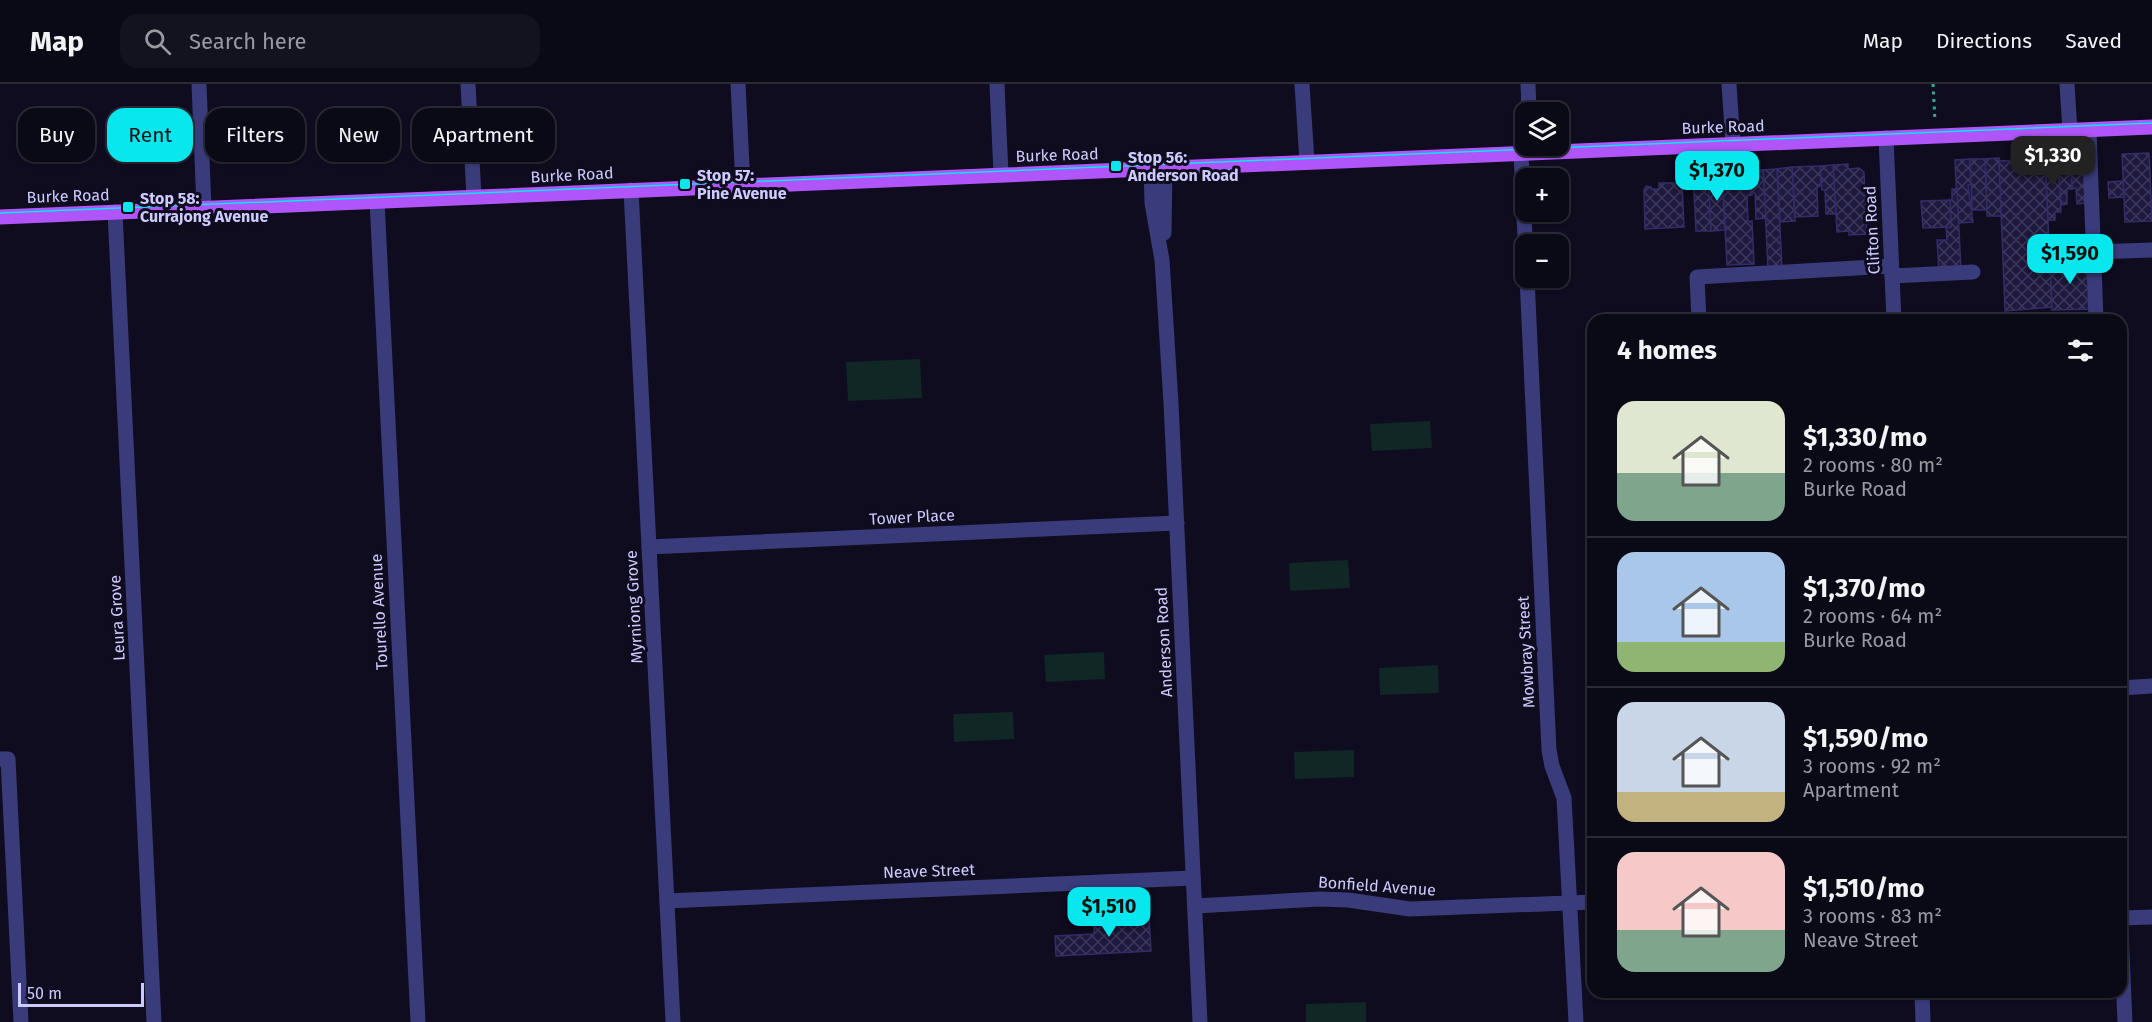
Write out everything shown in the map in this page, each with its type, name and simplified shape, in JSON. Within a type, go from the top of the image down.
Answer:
[{"type":"main road","name":"Burke Road","points":[[1569,150],[2152,127]]},
{"type":"main road","name":"Burke Road","points":[[0,217],[1158,169],[1515,152]]},
{"type":"street","points":[[199,84],[204,208]]},
{"type":"street","points":[[468,84],[474,197]]},
{"type":"street","points":[[738,84],[743,186]]},
{"type":"street","points":[[997,84],[1002,175]]},
{"type":"street","points":[[1302,84],[1307,162]]},
{"type":"street","points":[[1528,84],[1529,102]]},
{"type":"street","points":[[1729,84],[1733,145]]},
{"type":"street","points":[[2067,84],[2070,130]]},
{"type":"street","points":[[2089,130],[2096,314]]},
{"type":"street","name":"Clifton Road","points":[[1886,138],[1894,314]]},
{"type":"street","points":[[1526,234],[1528,156]]},
{"type":"street","name":"Anderson Road","points":[[1158,169],[1166,205],[1162,260],[1200,1022]]},
{"type":"street","name":"Myrniong Grove","points":[[632,190],[673,1022]]},
{"type":"street","name":"Tourello Avenue","points":[[377,201],[418,1022]]},
{"type":"street","name":"Leura Grove","points":[[115,212],[154,1022]]},
{"type":"street","points":[[2093,252],[2152,250]]},
{"type":"street","points":[[1699,314],[1697,277],[1892,271],[1973,272]]},
{"type":"street","name":"Mowbray Street","points":[[1527,288],[1549,750],[1552,766],[1564,798],[1576,1022]]},
{"type":"street","name":"Tower Place","points":[[649,547],[1176,523]]},
{"type":"street","points":[[2127,688],[2152,686]]},
{"type":"street","points":[[0,759],[8,759],[21,1022]]},
{"type":"street","name":"Neave Street","points":[[667,901],[1193,878]]},
{"type":"street","name":"Bonfield Avenue","points":[[1195,906],[1320,899],[1348,900],[1410,909],[1587,902]]},
{"type":"street","points":[[2127,918],[2152,917]]},
{"type":"street","points":[[1922,998],[1923,1022]]},
{"type":"street","points":[[2124,998],[2125,1022]]},
{"type":"path","points":[[1933,84],[1936,137]]},
{"type":"green space","points":[[920,359],[922,398],[848,401],[846,362]]},
{"type":"green space","points":[[1430,421],[1432,448],[1372,451],[1370,424]]},
{"type":"green space","points":[[1348,560],[1350,588],[1290,591],[1289,563]]},
{"type":"green space","points":[[1104,652],[1105,679],[1046,682],[1044,655]]},
{"type":"green space","points":[[1438,665],[1439,693],[1380,695],[1379,668]]},
{"type":"green space","points":[[1013,712],[1014,739],[954,742],[953,714]]},
{"type":"green space","points":[[1354,750],[1354,777],[1295,779],[1294,752]]},
{"type":"green space","points":[[1366,1002],[1366,1022],[1306,1022],[1306,1004]]},
{"type":"building","points":[[2149,153],[2152,221],[2125,222],[2122,154]]},
{"type":"building","points":[[2083,155],[2086,203],[2077,204],[2076,188],[2072,189],[2071,156]]},
{"type":"building","points":[[2058,156],[2061,212],[2055,212],[2055,220],[2048,220],[2045,157]]},
{"type":"building","points":[[2058,156],[2071,156],[2072,189],[2067,189],[2067,204],[2061,205]]},
{"type":"building","points":[[1999,158],[2002,216],[1987,216],[1985,159]]},
{"type":"building","points":[[1970,159],[1971,184],[1968,185],[1973,222],[1958,223],[1955,160]]},
{"type":"building","points":[[1970,159],[1985,159],[1987,210],[1972,210]]},
{"type":"building","points":[[2045,159],[2052,307],[2005,311],[1999,161]]},
{"type":"building","points":[[1848,164],[1848,169],[1859,168],[1864,172],[1867,234],[1849,235],[1849,231],[1837,232],[1833,165]]},
{"type":"building","points":[[1833,165],[1836,214],[1826,214],[1825,190],[1822,190],[1820,166]]},
{"type":"building","points":[[1820,166],[1821,186],[1817,187],[1818,216],[1795,217],[1792,167]]},
{"type":"building","points":[[1792,167],[1795,221],[1780,222],[1777,169]]},
{"type":"building","points":[[1777,169],[1782,268],[1768,268],[1763,170]]},
{"type":"building","points":[[1750,170],[1752,195],[1747,196],[1748,222],[1752,221],[1754,264],[1727,265],[1722,172]]},
{"type":"building","points":[[1750,170],[1763,170],[1766,218],[1756,219],[1755,193],[1751,193]]},
{"type":"building","points":[[1722,172],[1725,230],[1711,231],[1708,173]]},
{"type":"building","points":[[1693,173],[1708,173],[1711,231],[1696,231]]},
{"type":"building","points":[[2123,181],[2124,197],[2109,198],[2108,182]]},
{"type":"building","points":[[1659,183],[1682,183],[1684,227],[1645,229],[1644,190],[1646,186],[1659,189]]},
{"type":"building","points":[[1952,189],[1957,189],[1961,270],[1939,271],[1937,240],[1947,240],[1946,227],[1951,227]]},
{"type":"building","points":[[1950,200],[1951,227],[1923,228],[1921,201]]},
{"type":"building","points":[[2088,259],[2091,309],[2052,310],[2050,260]]},
{"type":"building","points":[[1116,916],[1149,918],[1151,951],[1056,956],[1055,936],[1094,934],[1094,922],[1112,921]]},
{"type":"tram line","points":[[0,213],[2152,123]]},
{"type":"tram line","points":[[1184,172],[1229,170]]},
{"type":"place","name":"Stop 56: Anderson Road","points":[[1116,166]]},
{"type":"place","name":"Stop 57: Pine Avenue","points":[[685,184]]},
{"type":"place","name":"Stop 58: Currajong Avenue","points":[[128,207]]}]
